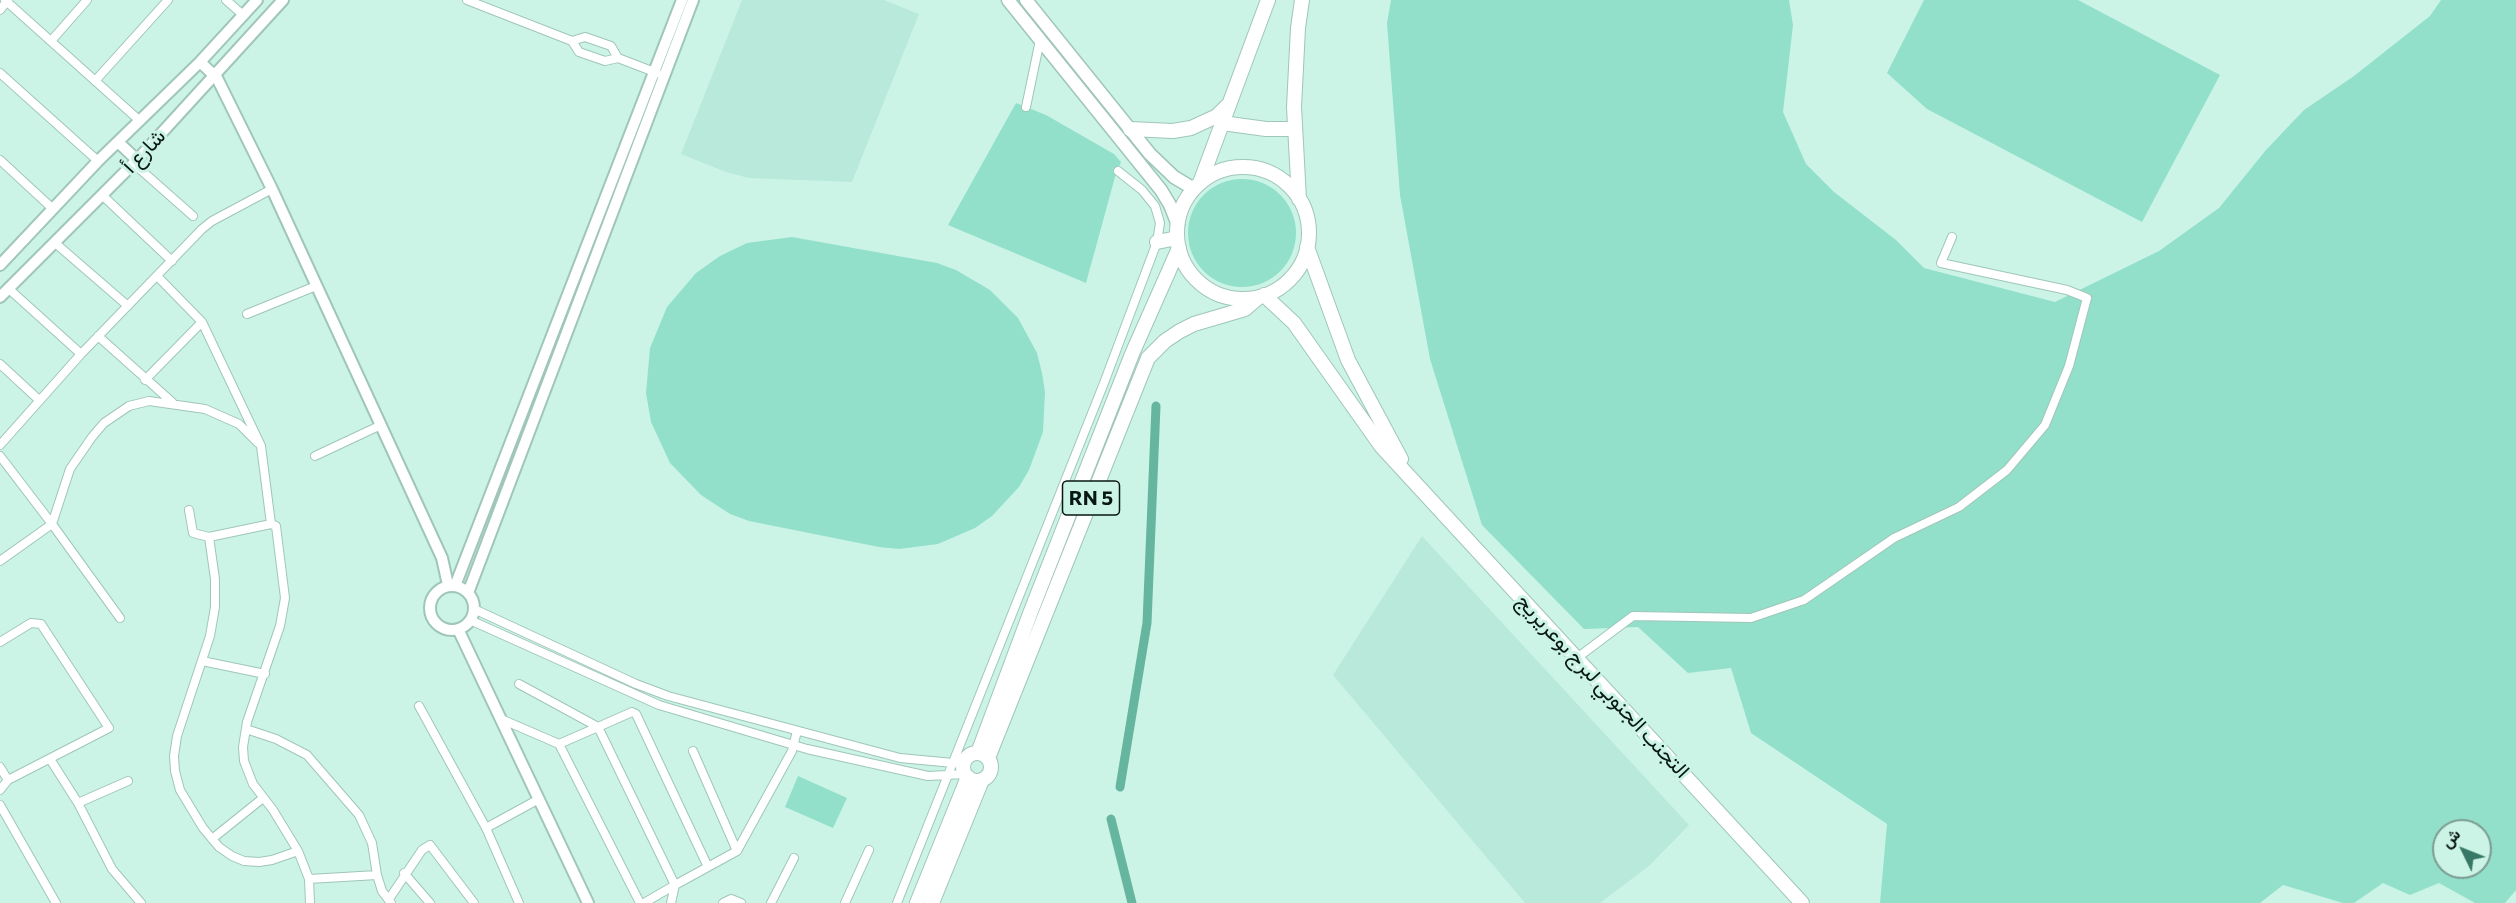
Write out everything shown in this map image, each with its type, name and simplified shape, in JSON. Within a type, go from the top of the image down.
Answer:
[{"type":"highway","points":[[1268,0],[1197,186],[1183,206],[1178,237],[1188,270],[1199,282],[1212,291],[1235,298],[1262,296],[1289,280],[1300,265],[1307,247],[1308,223],[1299,199],[1295,129],[1298,27],[1302,0]]},
{"type":"highway","points":[[1130,129],[1173,131],[1191,128],[1216,116],[1229,104]]},
{"type":"highway","points":[[1221,123],[1266,129],[1295,129]]},
{"type":"highway","points":[[1197,186],[1212,175],[1227,169],[1249,167],[1264,170],[1278,177],[1299,199]]},
{"type":"highway","points":[[1157,242],[1178,237]]},
{"type":"highway","name":"RN 5","points":[[966,772],[990,771],[983,756],[1031,612],[1178,237]]},
{"type":"highway","name":"التجنب الجنوبي لبرج بوعريريج","points":[[1307,247],[1348,360],[1405,469]]},
{"type":"highway","name":"RN 5","points":[[983,756],[1148,358],[1165,341],[1180,331],[1194,324],[1245,309],[1262,296]]},
{"type":"highway","name":"التجنب الجنوبي لبرج بوعريريج","points":[[1262,296],[1294,323],[1381,446],[1405,469],[1802,903]]},
{"type":"highway","name":"RN 5","points":[[932,903],[968,757],[983,756]]},
{"type":"highway","name":"RN 5","points":[[916,903],[966,772]]},
{"type":"main road","points":[[1008,0],[1164,194],[1178,237]]},
{"type":"main road","points":[[1026,0],[1161,167],[1197,186]]},
{"type":"main road","points":[[1040,40],[1051,32]]},
{"type":"street","points":[[51,41],[87,0]]},
{"type":"street","points":[[95,81],[168,0]]},
{"type":"street","points":[[226,0],[243,15]]},
{"type":"street","name":"شارع أ","points":[[2,259],[200,62],[257,0]]},
{"type":"street","name":"شارع أ","points":[[0,297],[135,162],[283,0]]},
{"type":"street","points":[[467,0],[572,41],[579,52],[605,61],[618,58],[659,73]]},
{"type":"street","points":[[468,593],[452,586],[435,592],[431,598],[430,613],[437,625],[451,630],[458,629],[470,620],[474,609],[468,593],[659,73],[682,0]]},
{"type":"street","points":[[452,586],[659,73],[693,0]]},
{"type":"street","points":[[0,10],[7,1],[140,121]]},
{"type":"street","points":[[572,41],[585,37],[611,46],[618,58]]},
{"type":"street","points":[[1026,107],[1040,40]]},
{"type":"street","points":[[200,62],[215,75],[272,189],[379,426],[442,558],[452,586]]},
{"type":"street","points":[[0,73],[98,161]]},
{"type":"street","points":[[119,143],[135,162],[194,216]]},
{"type":"street","points":[[0,160],[53,208]]},
{"type":"street","points":[[966,772],[1104,383],[1157,242],[1160,223],[1155,206],[1142,190],[1118,171]]},
{"type":"street","points":[[0,445],[98,336],[212,221],[272,189]]},
{"type":"street","points":[[102,195],[172,261]]},
{"type":"street","points":[[1577,658],[1633,616],[1751,618],[1804,600],[1894,538],[1959,507],[2007,470],[2045,424],[2069,366],[2087,298],[2067,290],[1941,263],[1952,237]]},
{"type":"street","points":[[54,242],[128,306]]},
{"type":"street","points":[[158,277],[202,322],[261,446],[271,524]]},
{"type":"street","points":[[247,314],[316,285]]},
{"type":"street","points":[[9,289],[81,354]]},
{"type":"street","points":[[145,380],[202,322]]},
{"type":"street","points":[[98,336],[173,403]]},
{"type":"street","points":[[0,364],[39,400]]},
{"type":"street","points":[[0,561],[52,524],[70,469],[104,423],[129,406],[142,401],[173,403],[205,409],[239,424],[261,446]]},
{"type":"street","points":[[315,456],[379,426]]},
{"type":"street","points":[[0,456],[120,618]]},
{"type":"street","points":[[189,510],[193,533],[208,537],[271,524],[276,526],[285,598],[280,626],[246,729],[243,747],[244,761],[253,784],[273,810],[298,851],[309,879],[310,903]]},
{"type":"street","points":[[208,537],[215,579],[216,607],[202,661],[177,736],[174,756],[180,790],[212,839],[232,856],[244,861],[272,860],[298,851]]},
{"type":"street","points":[[474,609],[660,693],[900,758],[966,772]]},
{"type":"street","points":[[470,620],[659,705],[793,745],[928,777],[947,777],[966,772]]},
{"type":"street","points":[[0,642],[31,623],[41,624],[108,724],[107,730],[8,780],[0,790]]},
{"type":"street","points":[[458,629],[588,903]]},
{"type":"street","points":[[202,661],[265,674]]},
{"type":"street","points":[[519,684],[598,727],[675,885],[671,903]]},
{"type":"street","points":[[419,706],[486,828],[519,903]]},
{"type":"street","points":[[559,744],[632,712],[636,714],[708,867]]},
{"type":"street","points":[[501,719],[559,744],[642,903],[736,851],[793,745],[797,730]]},
{"type":"street","points":[[246,729],[276,739],[307,755],[359,814],[372,843],[382,891],[390,901],[404,873],[422,850],[430,845],[474,903]]},
{"type":"street","points":[[693,751],[736,851]]},
{"type":"street","points":[[50,759],[78,803],[112,869],[141,903]]},
{"type":"street","points":[[0,767],[8,780]]},
{"type":"street","points":[[947,777],[966,772]]},
{"type":"street","points":[[897,903],[947,777]]},
{"type":"street","points":[[78,803],[128,781]]},
{"type":"street","points":[[212,839],[263,798]]},
{"type":"street","points":[[486,828],[539,799]]},
{"type":"street","points":[[0,805],[56,903]]},
{"type":"street","points":[[845,903],[869,850]]},
{"type":"street","points":[[771,903],[794,858]]},
{"type":"street","points":[[404,873],[430,903]]},
{"type":"street","points":[[309,879],[377,875]]},
{"type":"street","points":[[723,903],[731,899],[741,903]]},
{"type":"shaded area","points":[[742,0],[884,0],[919,14],[852,182],[749,178],[726,172],[681,154]]},
{"type":"shaded area","points":[[1391,0],[1789,0],[1793,25],[1783,112],[1806,164],[1834,192],[1896,240],[1924,268],[2055,302],[2159,251],[2219,208],[2266,150],[2304,110],[2354,76],[2430,16],[2441,0],[2516,0],[2516,890],[2505,903],[2475,903],[2439,883],[2410,895],[2383,883],[2354,903],[2343,903],[2283,885],[2260,903],[1880,903],[1887,824],[1751,733],[1731,668],[1688,673],[1638,627],[1584,629],[1482,525],[1430,359],[1400,195],[1387,23]]},
{"type":"shaded area","points":[[1924,0],[2078,0],[2220,75],[2142,222],[1927,109],[1887,73]]},
{"type":"shaded area","points":[[1016,103],[1046,115],[1114,154],[1121,162],[1086,283],[948,225]]},
{"type":"shaded area","points":[[1242,179],[1263,183],[1280,195],[1292,212],[1296,233],[1292,254],[1280,271],[1263,283],[1242,287],[1221,283],[1204,271],[1192,254],[1188,233],[1192,212],[1204,195],[1221,183]]},
{"type":"shaded area","points":[[792,237],[937,263],[956,270],[990,290],[1018,318],[1037,353],[1042,373],[1045,392],[1043,432],[1029,470],[1019,487],[992,516],[975,528],[938,544],[899,549],[749,521],[730,514],[701,495],[670,463],[651,422],[646,393],[650,348],[667,307],[696,273],[720,256],[747,243]]},
{"type":"shaded area","points":[[1422,536],[1689,825],[1649,866],[1600,903],[1525,903],[1333,675]]},
{"type":"shaded area","points":[[798,776],[847,798],[833,828],[785,807]]},
{"type":"waterway","points":[[1120,787],[1147,623],[1156,406]]},
{"type":"waterway","points":[[1111,819],[1132,903]]}]
